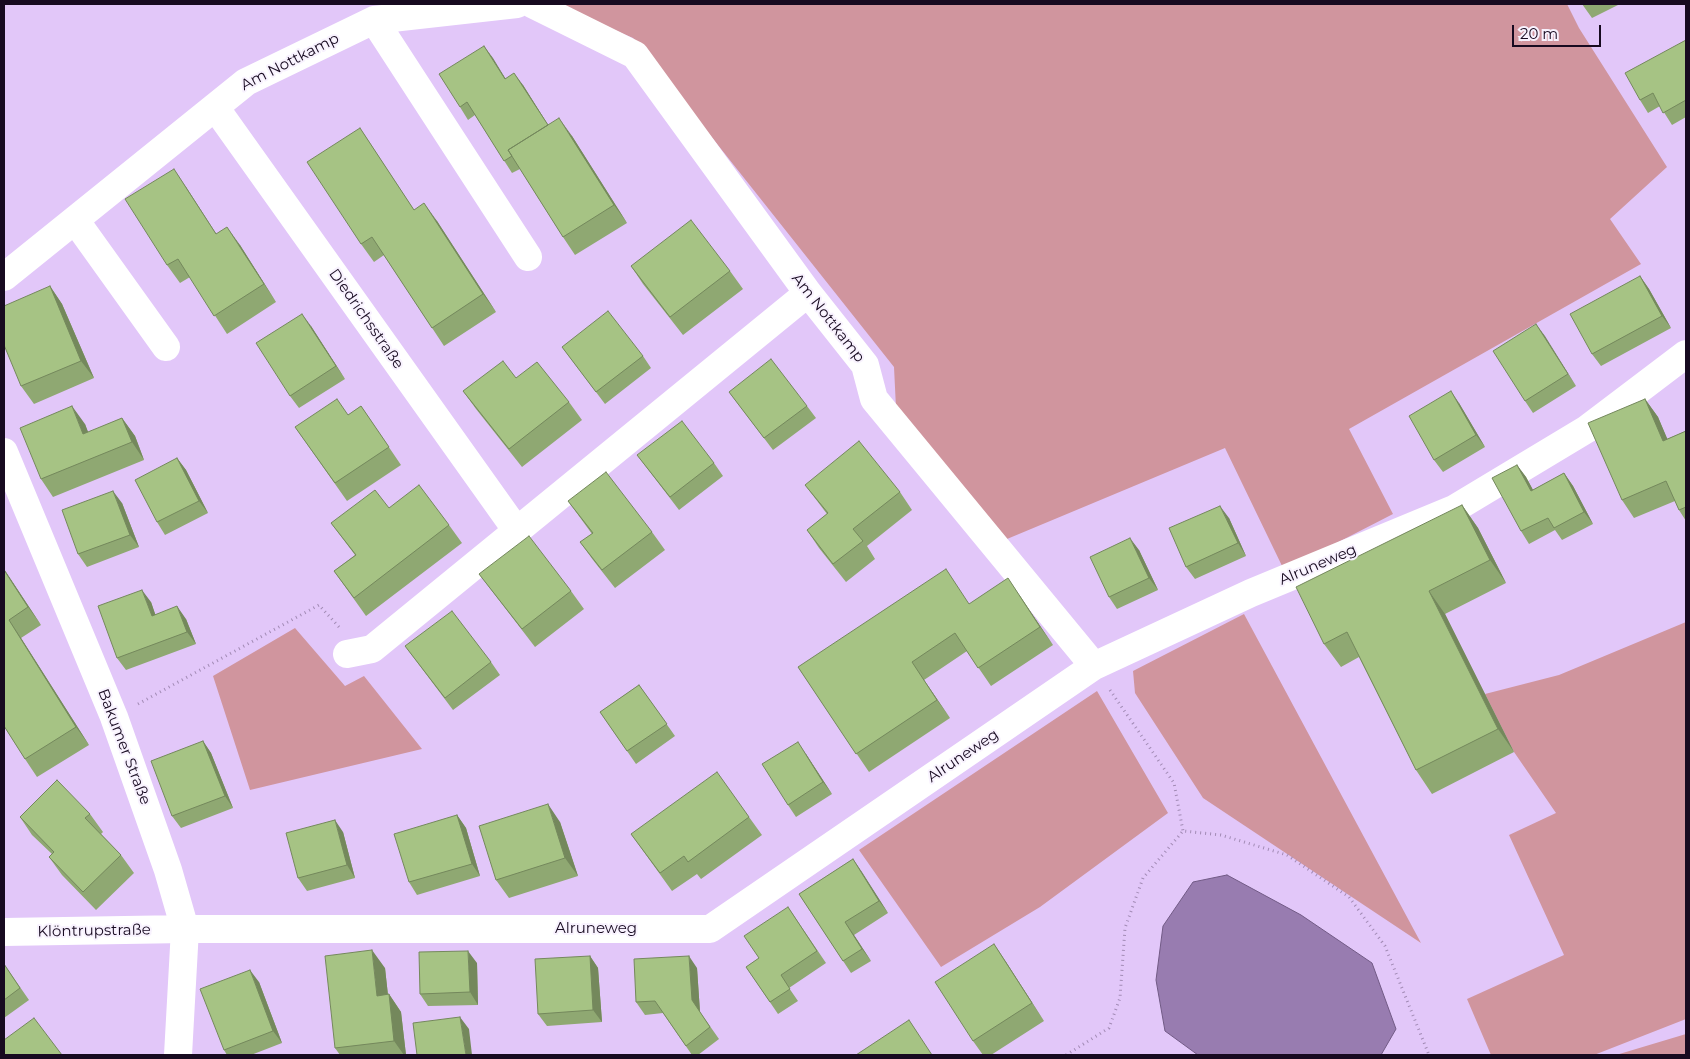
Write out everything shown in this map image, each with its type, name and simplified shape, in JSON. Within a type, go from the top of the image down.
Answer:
[{"type":"street","name":"Am Nottkamp","points":[[4,277],[246,82],[374,20],[517,4]]},
{"type":"street","name":"Am Nottkamp","points":[[532,4],[635,55],[808,293],[865,365],[874,399],[1094,666]]},
{"type":"street","points":[[374,20],[528,257]]},
{"type":"street","name":"Diedrichsstraße","points":[[215,107],[517,531]]},
{"type":"street","points":[[75,220],[166,347]]},
{"type":"street","points":[[347,654],[372,649],[808,293]]},
{"type":"street","name":"Alruneweg","points":[[185,929],[710,929],[1094,666],[1251,593],[1454,509],[1587,429],[1686,354]]},
{"type":"street","name":"Bakumer Straße","points":[[4,452],[114,717],[165,860],[185,929],[178,1055]]},
{"type":"street","name":"Klöntrupstraße","points":[[4,932],[185,929]]},
{"type":"path","points":[[114,717],[238,652],[320,605],[341,628],[347,654]]},
{"type":"path","points":[[1094,666],[1174,784],[1183,831]]},
{"type":"path","points":[[1066,1055],[1109,1028],[1120,998],[1125,928],[1143,878],[1183,831]]},
{"type":"path","points":[[1183,831],[1221,835],[1287,855],[1349,897],[1385,946],[1429,1055]]},
{"type":"shaded area","points":[[554,4],[1567,4],[1579,28],[1667,167],[1610,219],[1641,264],[1349,429],[1393,514],[1284,570],[1225,448],[1007,539],[896,408],[894,367],[633,38]]},
{"type":"shaded area","points":[[1244,614],[1421,943],[1203,798],[1135,693],[1133,671]]},
{"type":"shaded area","points":[[1686,622],[1686,1019],[1594,1055],[1491,1055],[1467,999],[1564,955],[1509,835],[1556,813],[1514,752],[1485,694],[1559,675]]},
{"type":"shaded area","points":[[295,628],[345,686],[364,676],[422,749],[250,790],[213,676]]},
{"type":"shaded area","points":[[1097,691],[1168,813],[1040,907],[941,967],[859,850]]},
{"type":"shaded area","points":[[1227,875],[1301,915],[1372,963],[1396,1029],[1381,1055],[1198,1055],[1165,1031],[1156,980],[1163,926],[1193,882]]},
{"type":"shaded area","points":[[1686,1034],[1686,1055],[1616,1055]]},
{"type":"building","points":[[1686,40],[1686,100],[1663,113],[1653,93],[1640,100],[1625,73]]},
{"type":"building","points":[[484,46],[505,79],[514,73],[548,125],[508,150],[512,156],[504,161],[467,102],[460,107],[439,74]]},
{"type":"building","points":[[559,118],[614,205],[563,237],[508,150]]},
{"type":"building","points":[[360,128],[414,210],[424,203],[483,294],[432,328],[372,237],[361,244],[307,162]]},
{"type":"building","points":[[174,169],[216,234],[227,227],[264,284],[214,316],[178,259],[167,265],[125,199]]},
{"type":"building","points":[[691,220],[730,271],[670,317],[631,266]]},
{"type":"building","points":[[1640,276],[1662,316],[1592,354],[1570,314]]},
{"type":"building","points":[[50,286],[81,361],[21,386],[4,345],[4,306]]},
{"type":"building","points":[[608,311],[643,356],[596,392],[562,347]]},
{"type":"building","points":[[302,314],[336,366],[290,396],[256,343]]},
{"type":"building","points":[[1536,324],[1568,374],[1525,401],[1493,351]]},
{"type":"building","points":[[771,359],[807,406],[764,438],[729,392]]},
{"type":"building","points":[[503,361],[516,378],[537,362],[569,402],[509,449],[463,391]]},
{"type":"building","points":[[1451,391],[1476,435],[1434,460],[1409,416]]},
{"type":"building","points":[[337,399],[348,415],[361,406],[389,447],[335,483],[295,427]]},
{"type":"building","points":[[1645,399],[1663,441],[1686,431],[1686,507],[1679,510],[1666,481],[1622,500],[1588,423]]},
{"type":"building","points":[[72,406],[83,434],[122,418],[132,442],[41,479],[20,428]]},
{"type":"building","points":[[682,421],[714,463],[670,497],[637,455]]},
{"type":"building","points":[[859,441],[900,492],[853,529],[863,541],[833,564],[807,530],[828,513],[805,485]]},
{"type":"building","points":[[177,458],[199,501],[157,522],[135,480]]},
{"type":"building","points":[[1517,465],[1531,491],[1564,473],[1584,512],[1554,528],[1548,518],[1521,531],[1492,478]]},
{"type":"building","points":[[606,472],[652,532],[602,570],[580,542],[593,533],[568,501]]},
{"type":"building","points":[[419,485],[449,525],[354,598],[334,571],[356,555],[331,523],[375,490],[389,508]]},
{"type":"building","points":[[113,491],[130,535],[78,554],[62,510]]},
{"type":"building","points":[[1462,505],[1490,560],[1429,591],[1498,729],[1416,770],[1347,632],[1324,644],[1296,587]]},
{"type":"building","points":[[1220,506],[1238,543],[1186,567],[1169,528]]},
{"type":"building","points":[[529,536],[571,591],[522,629],[479,574]]},
{"type":"building","points":[[1130,538],[1149,578],[1109,597],[1090,557]]},
{"type":"building","points":[[946,569],[969,604],[1008,578],[1040,627],[978,668],[955,633],[912,662],[937,700],[856,754],[798,667]]},
{"type":"building","points":[[4,570],[28,607],[9,620],[76,727],[25,759],[4,726]]},
{"type":"building","points":[[142,590],[152,616],[177,606],[187,632],[117,658],[98,606]]},
{"type":"building","points":[[452,611],[491,662],[445,698],[405,646]]},
{"type":"building","points":[[639,685],[667,724],[627,751],[600,712]]},
{"type":"building","points":[[203,741],[225,796],[172,816],[151,761]]},
{"type":"building","points":[[798,742],[823,782],[788,805],[762,764]]},
{"type":"building","points":[[717,772],[749,817],[688,862],[684,856],[660,873],[631,834]]},
{"type":"building","points":[[57,780],[90,814],[85,818],[121,855],[83,892],[49,857],[54,852],[20,817]]},
{"type":"building","points":[[548,804],[565,858],[496,880],[479,826]]},
{"type":"building","points":[[457,815],[472,864],[409,882],[394,834]]},
{"type":"building","points":[[335,820],[347,865],[298,878],[286,833]]},
{"type":"building","points":[[853,859],[879,901],[845,922],[862,949],[843,961],[799,894]]},
{"type":"building","points":[[788,907],[817,951],[781,975],[790,989],[770,1002],[746,967],[759,958],[744,936]]},
{"type":"building","points":[[994,944],[1032,1003],[973,1041],[935,982]]},
{"type":"building","points":[[372,950],[377,996],[389,994],[394,1041],[335,1048],[325,956]]},
{"type":"building","points":[[468,951],[470,992],[420,994],[419,952]]},
{"type":"building","points":[[590,956],[593,1010],[538,1014],[535,959]]},
{"type":"building","points":[[689,956],[692,1000],[710,1027],[686,1046],[655,1001],[636,1002],[634,959]]},
{"type":"building","points":[[4,964],[20,988],[4,1000]]},
{"type":"building","points":[[250,970],[273,1031],[224,1050],[200,989]]},
{"type":"building","points":[[460,1017],[466,1055],[417,1055],[413,1023]]},
{"type":"building","points":[[34,1018],[62,1055],[4,1055],[4,1040]]},
{"type":"building","points":[[909,1020],[932,1055],[856,1055]]}]
